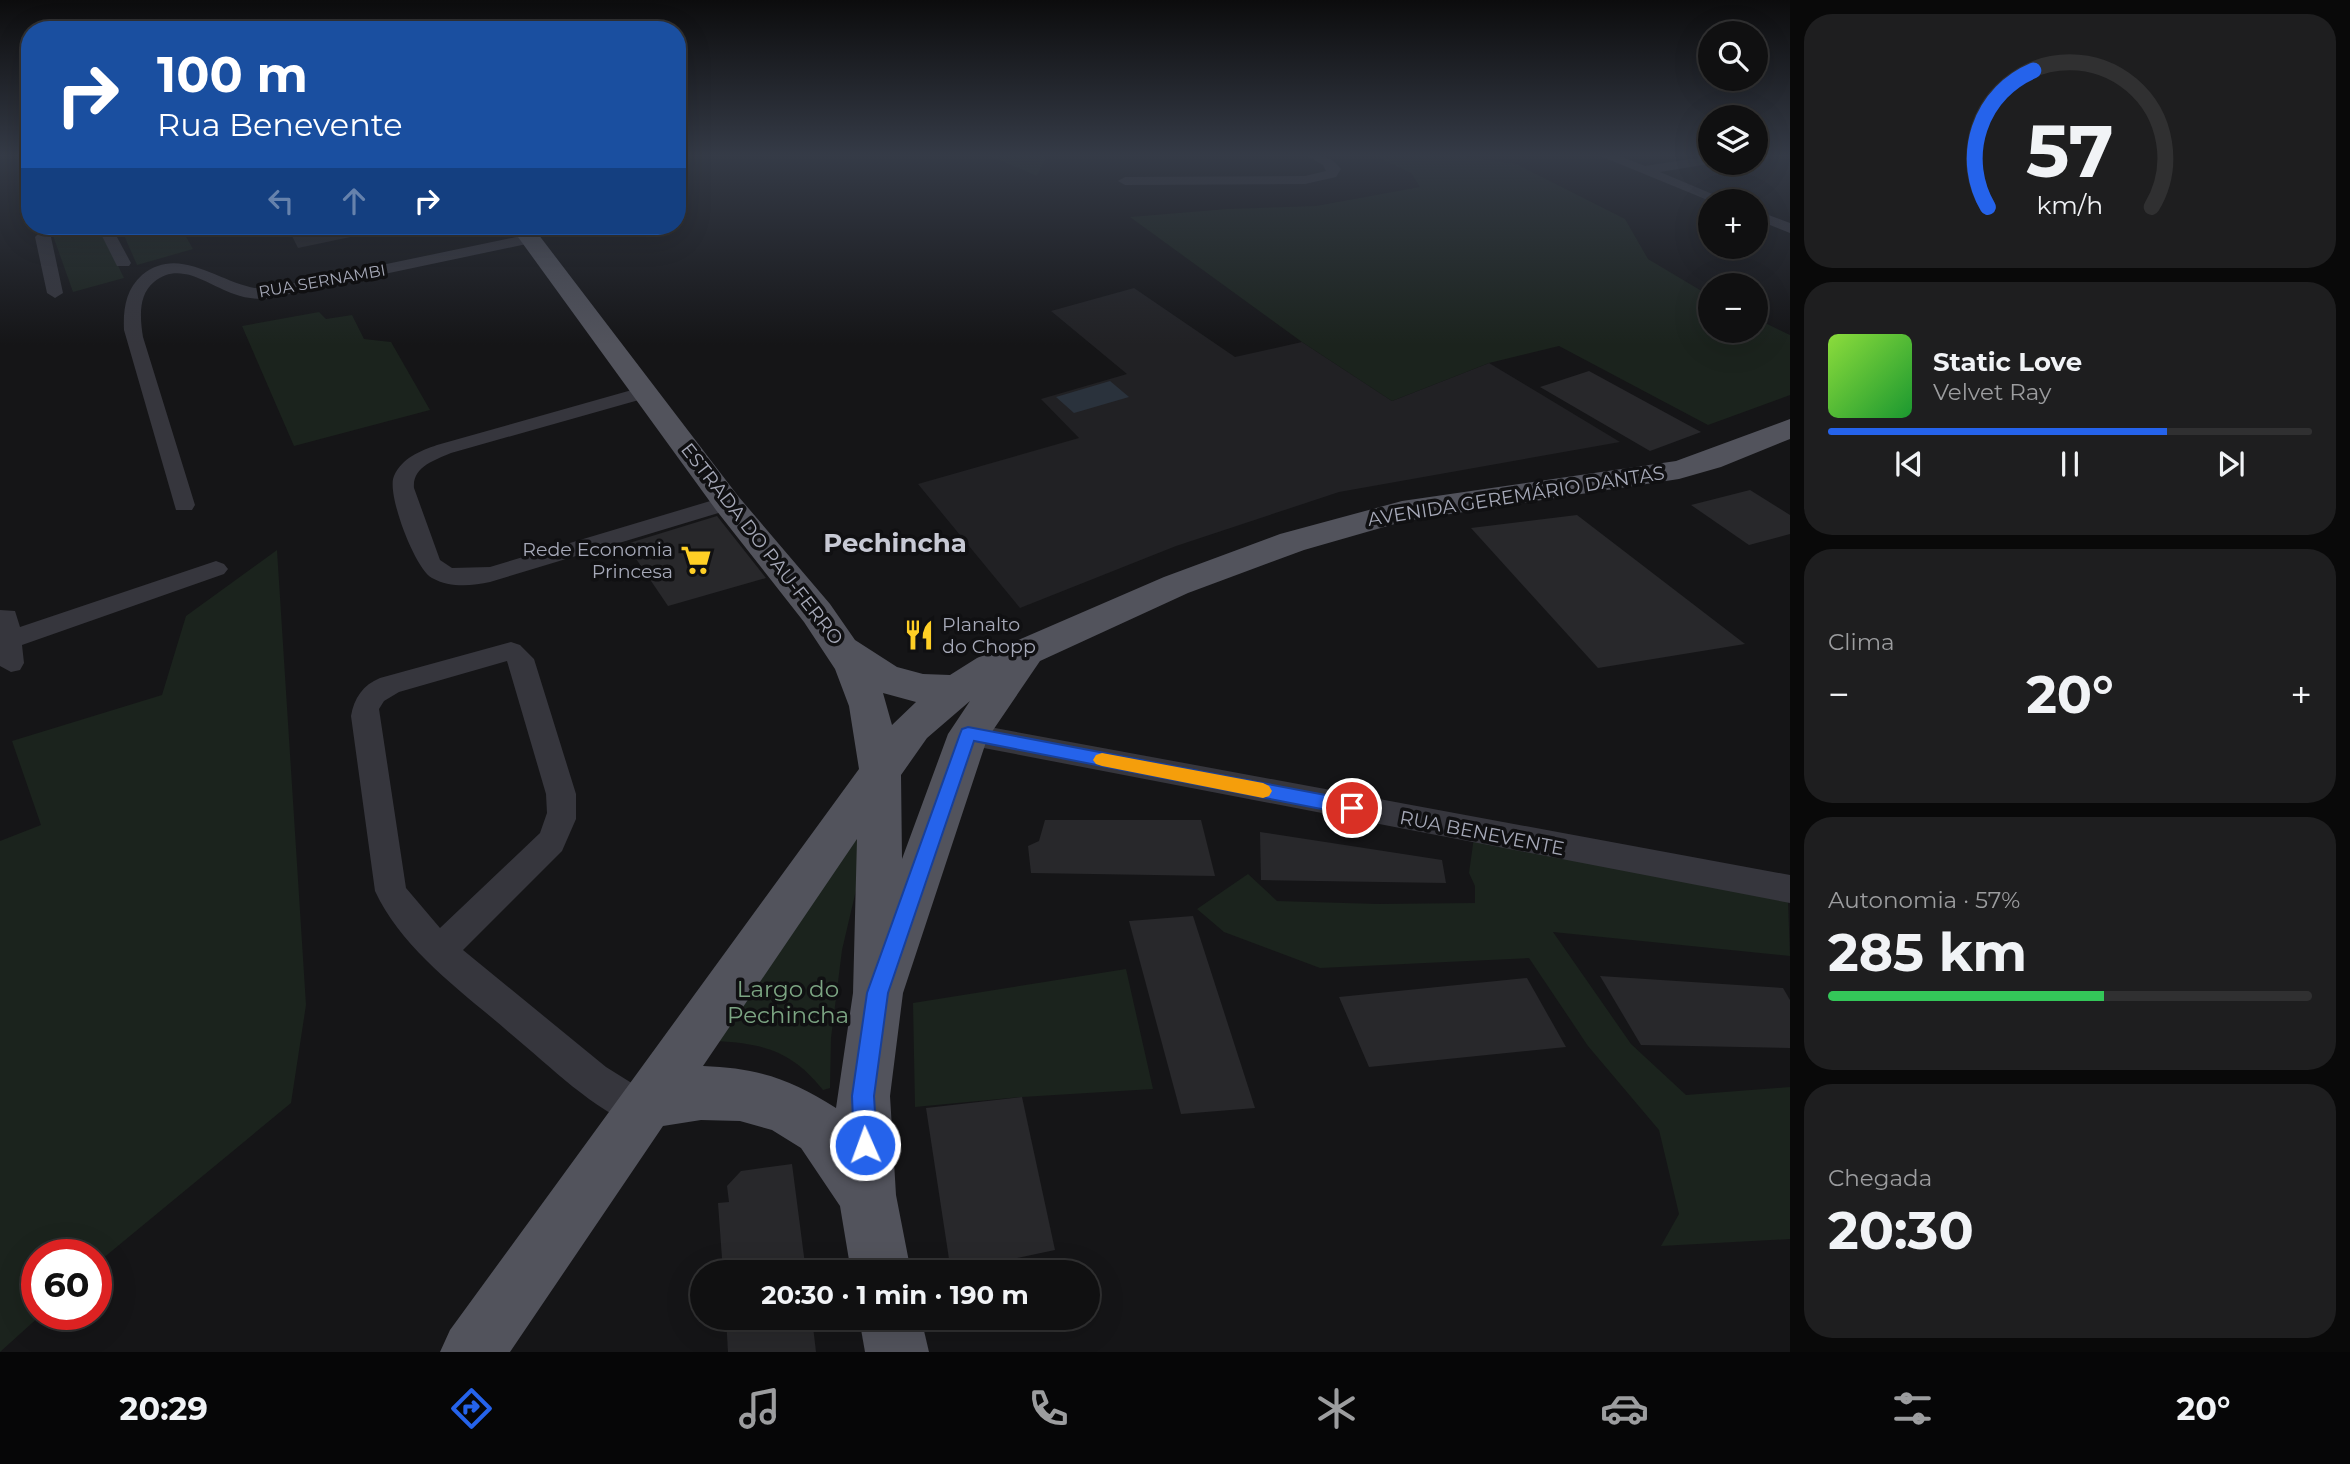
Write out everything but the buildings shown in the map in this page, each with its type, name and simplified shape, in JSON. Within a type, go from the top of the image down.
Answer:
[{"type":"main road","name":"ESTRADA DO PAU-FERRO","points":[[528,235],[727,503],[844,650],[869,706],[880,772],[878,993]]},
{"type":"main road","name":"AVENIDA GEREMÁRIO DANTAS","points":[[472,1352],[880,772],[913,727],[957,690],[991,667],[1176,585],[1329,530],[1402,511],[1679,470],[1710,461],[1790,428]]},
{"type":"main road","points":[[844,650],[877,676],[923,690],[957,690]]},
{"type":"main road","points":[[879,1260],[867,1195],[863,1096],[878,993],[968,734],[1025,654]]},
{"type":"main road","points":[[644,1106],[701,1093],[740,1094],[784,1106],[820,1129],[867,1195]]},
{"type":"main road","points":[[892,1330],[897,1352]]},
{"type":"street","points":[[1768,219],[1790,228]]},
{"type":"street","points":[[45,235],[55,293]]},
{"type":"street","points":[[109,235],[123,263]]},
{"type":"street","name":"RUA SERNAMBI","points":[[184,505],[131,321],[136,293],[153,273],[183,267],[240,291],[267,294],[513,235]]},
{"type":"street","points":[[646,393],[444,449],[421,459],[409,469],[403,481],[406,499],[431,565],[442,573],[461,577],[486,576],[727,503]]},
{"type":"street","points":[[7,641],[216,569]]},
{"type":"street","points":[[439,951],[551,842],[561,824],[564,809],[561,794],[521,659],[511,651],[379,689],[370,696],[366,706],[391,891],[439,951],[593,1080],[644,1106]]},
{"type":"street","name":"RUA BENEVENTE","points":[[968,734],[1790,889]]},
{"type":"shaded area","points":[[1134,288],[1235,357],[1302,342],[1392,401],[1489,363],[1620,442],[1339,492],[1176,546],[1020,608],[918,484],[1079,438],[1041,399],[1127,374],[1051,311]]},
{"type":"shaded area","points":[[1110,381],[1129,397],[1074,413],[1056,397]]},
{"type":"green space","points":[[1132,218],[1623,218],[1648,259],[1698,289],[1698,343],[1768,343],[1768,324],[1790,335],[1790,395],[1708,425],[1559,346],[1489,363],[1392,401],[1302,342]]},
{"type":"green space","points":[[53,235],[103,235],[124,278],[73,292]]},
{"type":"green space","points":[[124,235],[185,235],[193,249],[137,265]]},
{"type":"green space","points":[[319,312],[326,319],[352,315],[364,339],[391,342],[430,410],[294,446],[242,326]]},
{"type":"green space","points":[[277,550],[306,1005],[291,1103],[112,1251],[112,1239],[21,1239],[21,1330],[24,1330],[0,1352],[0,841],[41,825],[12,741],[162,695],[186,616]]},
{"type":"green space","name":"Largo do Pechincha","points":[[857,831],[868,839],[842,950],[831,1038],[830,1088],[823,1090],[800,1066],[776,1052],[749,1044],[717,1041]]},
{"type":"green space","points":[[1474,837],[1788,900],[1790,956],[1553,932],[1631,1044],[1686,1095],[1790,1087],[1790,1239],[1661,1246],[1679,1214],[1659,1130],[1588,1046],[1529,958],[1320,968],[1224,932],[1197,909],[1248,874],[1277,901],[1475,903],[1475,886],[1469,873]]},
{"type":"green space","points":[[1126,969],[1153,1089],[915,1107],[913,1003]]},
{"type":"slow traffic","points":[[1102,760],[1263,791]]},
{"type":"place","name":"Rede Economia Princesa","points":[[696,560]]},
{"type":"place","name":"Planalto do Chopp","points":[[919,635]]},
{"type":"district","name":"Pechincha","points":[[895,543]]},
{"type":"route","points":[[865,1145],[863,1096],[878,993],[968,734],[1352,808]]}]
